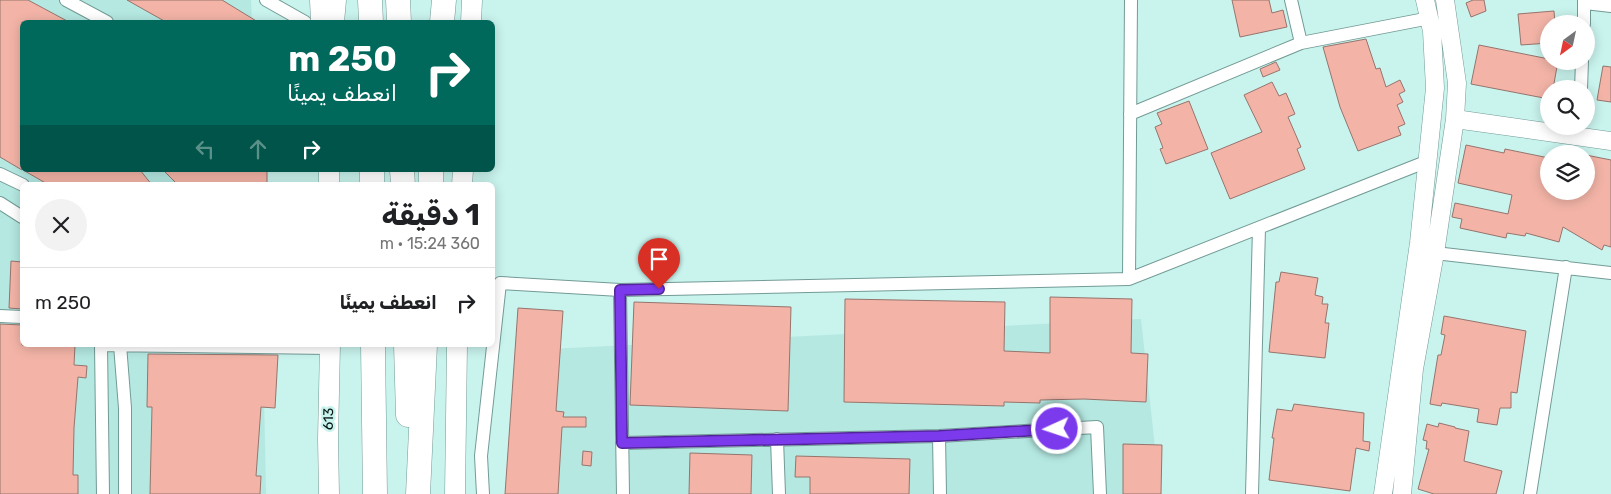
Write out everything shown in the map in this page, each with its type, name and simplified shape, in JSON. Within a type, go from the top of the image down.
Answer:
[{"type":"highway","points":[[332,20],[334,0]]},
{"type":"highway","points":[[370,0],[371,20]]},
{"type":"highway","points":[[398,0],[399,20]]},
{"type":"highway","points":[[442,20],[444,0]]},
{"type":"highway","points":[[373,347],[375,494]]},
{"type":"highway","points":[[406,347],[410,494]]},
{"type":"highway","points":[[418,494],[425,347]]},
{"type":"main road","points":[[320,0],[321,20]]},
{"type":"main road","points":[[471,20],[472,0]]},
{"type":"main road","name":"613","points":[[329,494],[330,347]]},
{"type":"main road","points":[[455,494],[458,347]]},
{"type":"street","points":[[66,0],[103,20]]},
{"type":"street","points":[[266,0],[301,20]]},
{"type":"street","points":[[1129,279],[1131,0]]},
{"type":"street","points":[[1291,0],[1301,43]]},
{"type":"street","points":[[1384,494],[1419,243],[1436,88],[1432,31],[1425,0]]},
{"type":"street","points":[[1403,493],[1414,369],[1435,254],[1455,119],[1457,83],[1445,0]]},
{"type":"street","points":[[1584,15],[1585,1],[1611,6]]},
{"type":"street","points":[[1130,114],[1301,43],[1430,18]]},
{"type":"street","points":[[1455,119],[1540,127]]},
{"type":"street","points":[[1592,135],[1611,141]]},
{"type":"street","points":[[495,329],[500,283],[620,290],[1129,279],[1428,161]]},
{"type":"street","points":[[0,174],[20,184]]},
{"type":"street","points":[[0,203],[20,215]]},
{"type":"street","points":[[1252,494],[1259,228]]},
{"type":"street","points":[[1435,254],[1611,272]]},
{"type":"street","points":[[1530,494],[1566,267]]},
{"type":"street","points":[[620,290],[623,494]]},
{"type":"street","points":[[0,316],[20,317]]},
{"type":"street","points":[[101,347],[103,494]]},
{"type":"street","points":[[120,347],[125,408],[125,494]]},
{"type":"street","points":[[483,494],[481,456],[493,347]]},
{"type":"street","points":[[622,443],[939,436],[1097,427],[1100,494]]},
{"type":"street","points":[[939,436],[940,494]]},
{"type":"street","points":[[777,439],[779,494]]},
{"type":"shaded area","points":[[0,0],[251,0],[252,20],[20,20],[20,172],[258,172],[259,182],[20,182],[20,347],[263,347],[266,494],[0,494]]},
{"type":"shaded area","points":[[1141,319],[1160,494],[524,494],[530,350]]},
{"type":"building","points":[[0,0],[28,0],[65,20],[20,20],[20,169],[0,157]]},
{"type":"building","points":[[127,0],[222,0],[255,20],[162,20]]},
{"type":"building","points":[[1232,0],[1269,0],[1272,13],[1283,10],[1287,27],[1240,37]]},
{"type":"building","points":[[1473,0],[1484,0],[1486,11],[1471,17],[1466,3]]},
{"type":"building","points":[[1554,11],[1554,15],[1540,15],[1540,44],[1521,45],[1518,14]]},
{"type":"building","points":[[1366,39],[1376,69],[1380,68],[1386,87],[1400,80],[1405,91],[1399,94],[1403,102],[1397,105],[1405,124],[1398,127],[1401,135],[1358,151],[1340,107],[1323,47]]},
{"type":"building","points":[[1479,45],[1540,57],[1540,70],[1556,70],[1555,80],[1540,80],[1540,97],[1471,84]]},
{"type":"building","points":[[1276,62],[1280,70],[1263,77],[1260,69]]},
{"type":"building","points":[[1603,66],[1611,67],[1611,102],[1597,100]]},
{"type":"building","points":[[1272,82],[1279,96],[1286,93],[1295,114],[1288,117],[1301,147],[1297,149],[1305,169],[1230,199],[1211,153],[1262,132],[1244,95]]},
{"type":"building","points":[[1189,101],[1208,149],[1166,164],[1160,149],[1163,148],[1155,127],[1162,124],[1157,113]]},
{"type":"building","points":[[1466,145],[1504,153],[1505,149],[1540,156],[1540,200],[1595,200],[1595,157],[1611,160],[1611,247],[1604,245],[1602,250],[1563,227],[1559,242],[1526,233],[1525,236],[1507,233],[1506,238],[1460,228],[1462,219],[1452,217],[1455,203],[1508,214],[1512,195],[1458,183]]},
{"type":"building","points":[[26,172],[142,172],[150,182],[44,182]]},
{"type":"building","points":[[165,172],[267,172],[267,182],[175,182]]},
{"type":"building","points":[[11,261],[20,262],[20,309],[9,308]]},
{"type":"building","points":[[1281,272],[1318,278],[1315,295],[1323,297],[1322,304],[1328,304],[1325,323],[1329,323],[1325,358],[1269,352],[1276,282],[1279,282]]},
{"type":"building","points":[[1050,297],[1132,299],[1131,353],[1148,354],[1146,402],[1084,399],[1040,400],[1040,403],[1004,402],[1004,406],[844,402],[845,299],[1005,302],[1004,351],[1050,353]]},
{"type":"building","points":[[634,302],[791,307],[788,411],[630,405]]},
{"type":"building","points":[[518,308],[563,311],[556,411],[564,412],[563,417],[586,417],[586,427],[562,427],[558,494],[505,494]]},
{"type":"building","points":[[1444,316],[1526,331],[1517,393],[1511,392],[1511,408],[1500,408],[1497,425],[1477,422],[1479,409],[1442,403],[1441,406],[1430,404],[1438,355],[1441,355],[1445,335],[1441,334]]},
{"type":"building","points":[[0,324],[20,325],[20,347],[75,347],[74,365],[87,366],[86,378],[78,377],[74,428],[73,475],[78,475],[78,494],[0,494]]},
{"type":"building","points":[[148,354],[278,355],[275,408],[261,407],[256,476],[261,476],[260,494],[150,494],[152,407],[147,407]]},
{"type":"building","points":[[1294,404],[1364,413],[1363,441],[1370,442],[1369,451],[1356,448],[1350,491],[1269,480],[1274,438],[1272,438],[1277,409],[1292,411]]},
{"type":"building","points":[[1439,423],[1469,431],[1464,461],[1502,471],[1496,494],[1434,494],[1418,489],[1429,449],[1426,449],[1427,441],[1423,440],[1427,424],[1438,427]]},
{"type":"building","points":[[1123,444],[1162,445],[1161,494],[1123,494]]},
{"type":"building","points":[[583,451],[592,452],[591,466],[582,465]]},
{"type":"building","points":[[690,453],[752,455],[751,494],[689,494]]},
{"type":"building","points":[[796,456],[910,459],[909,494],[810,494],[810,477],[795,477]]},
{"type":"route","points":[[659,289],[620,290],[622,443],[939,436],[1057,429]]}]
